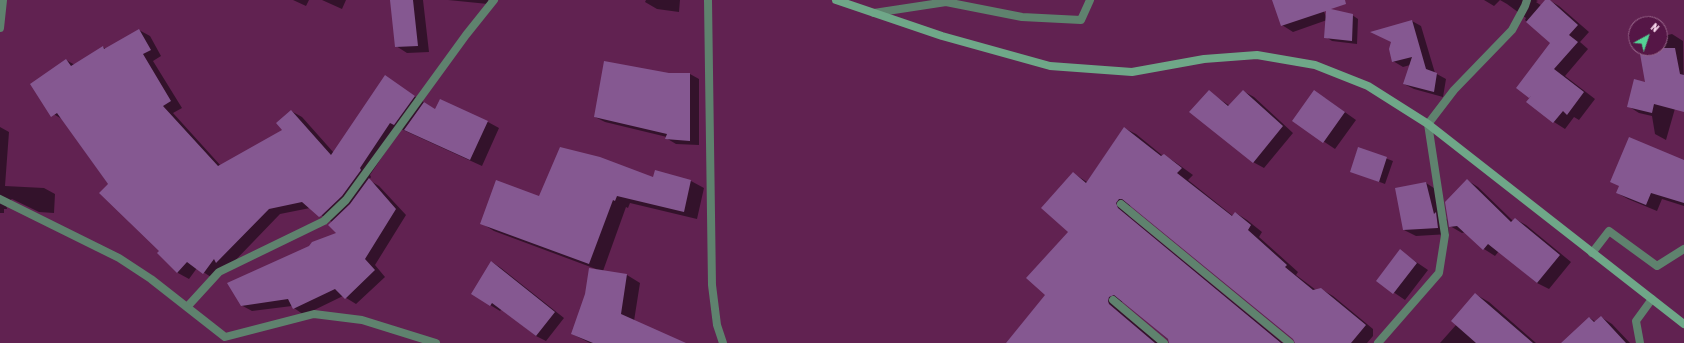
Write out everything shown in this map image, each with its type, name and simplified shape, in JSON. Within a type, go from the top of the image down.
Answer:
[{"type":"street","points":[[0,28],[3,0]]},
{"type":"street","points":[[187,307],[219,272],[324,221],[346,200],[466,35],[494,0]]},
{"type":"street","points":[[708,0],[712,285],[717,325],[723,343]]},
{"type":"street","points":[[836,0],[942,36],[1050,66],[1132,72],[1204,59],[1257,56],[1315,66],[1368,86],[1428,124],[1684,324]]},
{"type":"street","points":[[874,13],[946,2],[1022,18],[1081,20],[1090,0]]},
{"type":"street","points":[[1378,343],[1438,273],[1445,235],[1428,124],[1454,90],[1512,30],[1526,6],[1527,0]]},
{"type":"street","points":[[0,199],[119,258],[151,279],[225,337],[314,314],[362,320],[436,343]]},
{"type":"street","points":[[1121,204],[1290,343]]},
{"type":"street","points":[[1592,253],[1609,231],[1657,266],[1684,248]]},
{"type":"street","points":[[1640,343],[1636,320],[1652,299]]},
{"type":"street","points":[[1113,300],[1164,343]]},
{"type":"building","points":[[390,0],[413,0],[418,46],[395,47]]},
{"type":"building","points":[[1272,0],[1345,0],[1346,4],[1331,9],[1353,14],[1352,41],[1324,38],[1326,11],[1281,26]]},
{"type":"building","points":[[1545,0],[1550,0],[1578,25],[1569,35],[1578,42],[1554,69],[1584,92],[1567,115],[1563,111],[1553,123],[1526,102],[1531,96],[1529,98],[1516,88],[1550,43],[1526,22]]},
{"type":"building","points":[[1412,20],[1426,69],[1437,73],[1434,92],[1403,84],[1412,57],[1392,62],[1389,49],[1391,42],[1370,32]]},
{"type":"building","points":[[139,29],[151,50],[143,54],[171,101],[163,106],[218,166],[282,130],[276,123],[291,110],[331,155],[385,75],[415,96],[394,125],[390,123],[360,168],[361,170],[342,196],[321,216],[319,217],[302,202],[269,209],[216,263],[214,259],[203,274],[187,262],[177,273],[157,253],[159,251],[99,193],[108,184],[57,113],[51,117],[30,84],[66,59],[71,66],[103,46],[104,49]]},
{"type":"building","points":[[1668,48],[1675,48],[1680,74],[1684,75],[1684,112],[1654,104],[1652,113],[1627,107],[1634,79],[1645,82],[1640,56],[1668,56]]},
{"type":"building","points":[[604,61],[669,73],[690,73],[690,141],[665,139],[667,134],[594,117]]},
{"type":"building","points":[[1209,90],[1228,106],[1243,90],[1283,126],[1253,163],[1189,112]]},
{"type":"building","points":[[1314,90],[1345,112],[1323,143],[1292,121]]},
{"type":"building","points":[[440,99],[488,121],[470,160],[404,130],[424,102],[435,109]]},
{"type":"building","points":[[1124,127],[1161,156],[1164,154],[1182,168],[1177,173],[1232,216],[1235,212],[1251,225],[1248,230],[1287,265],[1285,267],[1313,290],[1321,288],[1366,325],[1351,343],[1295,343],[1293,339],[1122,199],[1119,199],[1116,203],[1118,208],[1281,343],[1169,343],[1168,339],[1114,295],[1109,297],[1109,304],[1155,343],[1006,343],[1045,295],[1026,278],[1068,232],[1041,208],[1073,172],[1086,183]]},
{"type":"building","points":[[1629,137],[1684,160],[1684,203],[1651,193],[1646,205],[1616,193],[1619,186],[1610,182]]},
{"type":"building","points":[[560,147],[600,157],[653,177],[655,170],[691,180],[684,212],[617,196],[615,201],[613,200],[589,264],[480,224],[496,180],[539,196]]},
{"type":"building","points":[[1358,147],[1387,157],[1379,182],[1350,172]]},
{"type":"building","points":[[369,178],[396,209],[365,259],[375,270],[345,299],[335,289],[293,309],[288,299],[241,306],[227,283],[309,246],[312,242],[336,233],[328,225],[350,204]]},
{"type":"building","points":[[1467,179],[1511,222],[1515,218],[1560,255],[1537,283],[1488,244],[1483,250],[1457,226],[1449,227],[1445,202]]},
{"type":"building","points":[[1426,182],[1434,214],[1436,212],[1438,228],[1403,230],[1395,188]]},
{"type":"building","points":[[1400,249],[1417,263],[1393,294],[1376,281]]},
{"type":"building","points":[[491,261],[555,312],[536,336],[492,303],[490,306],[471,294]]},
{"type":"building","points":[[589,268],[627,274],[621,314],[686,343],[593,343],[571,334],[585,294]]},
{"type":"building","points":[[1475,293],[1533,343],[1476,343],[1451,321]]},
{"type":"building","points":[[1601,316],[1626,343],[1561,343],[1589,317],[1594,322]]}]
